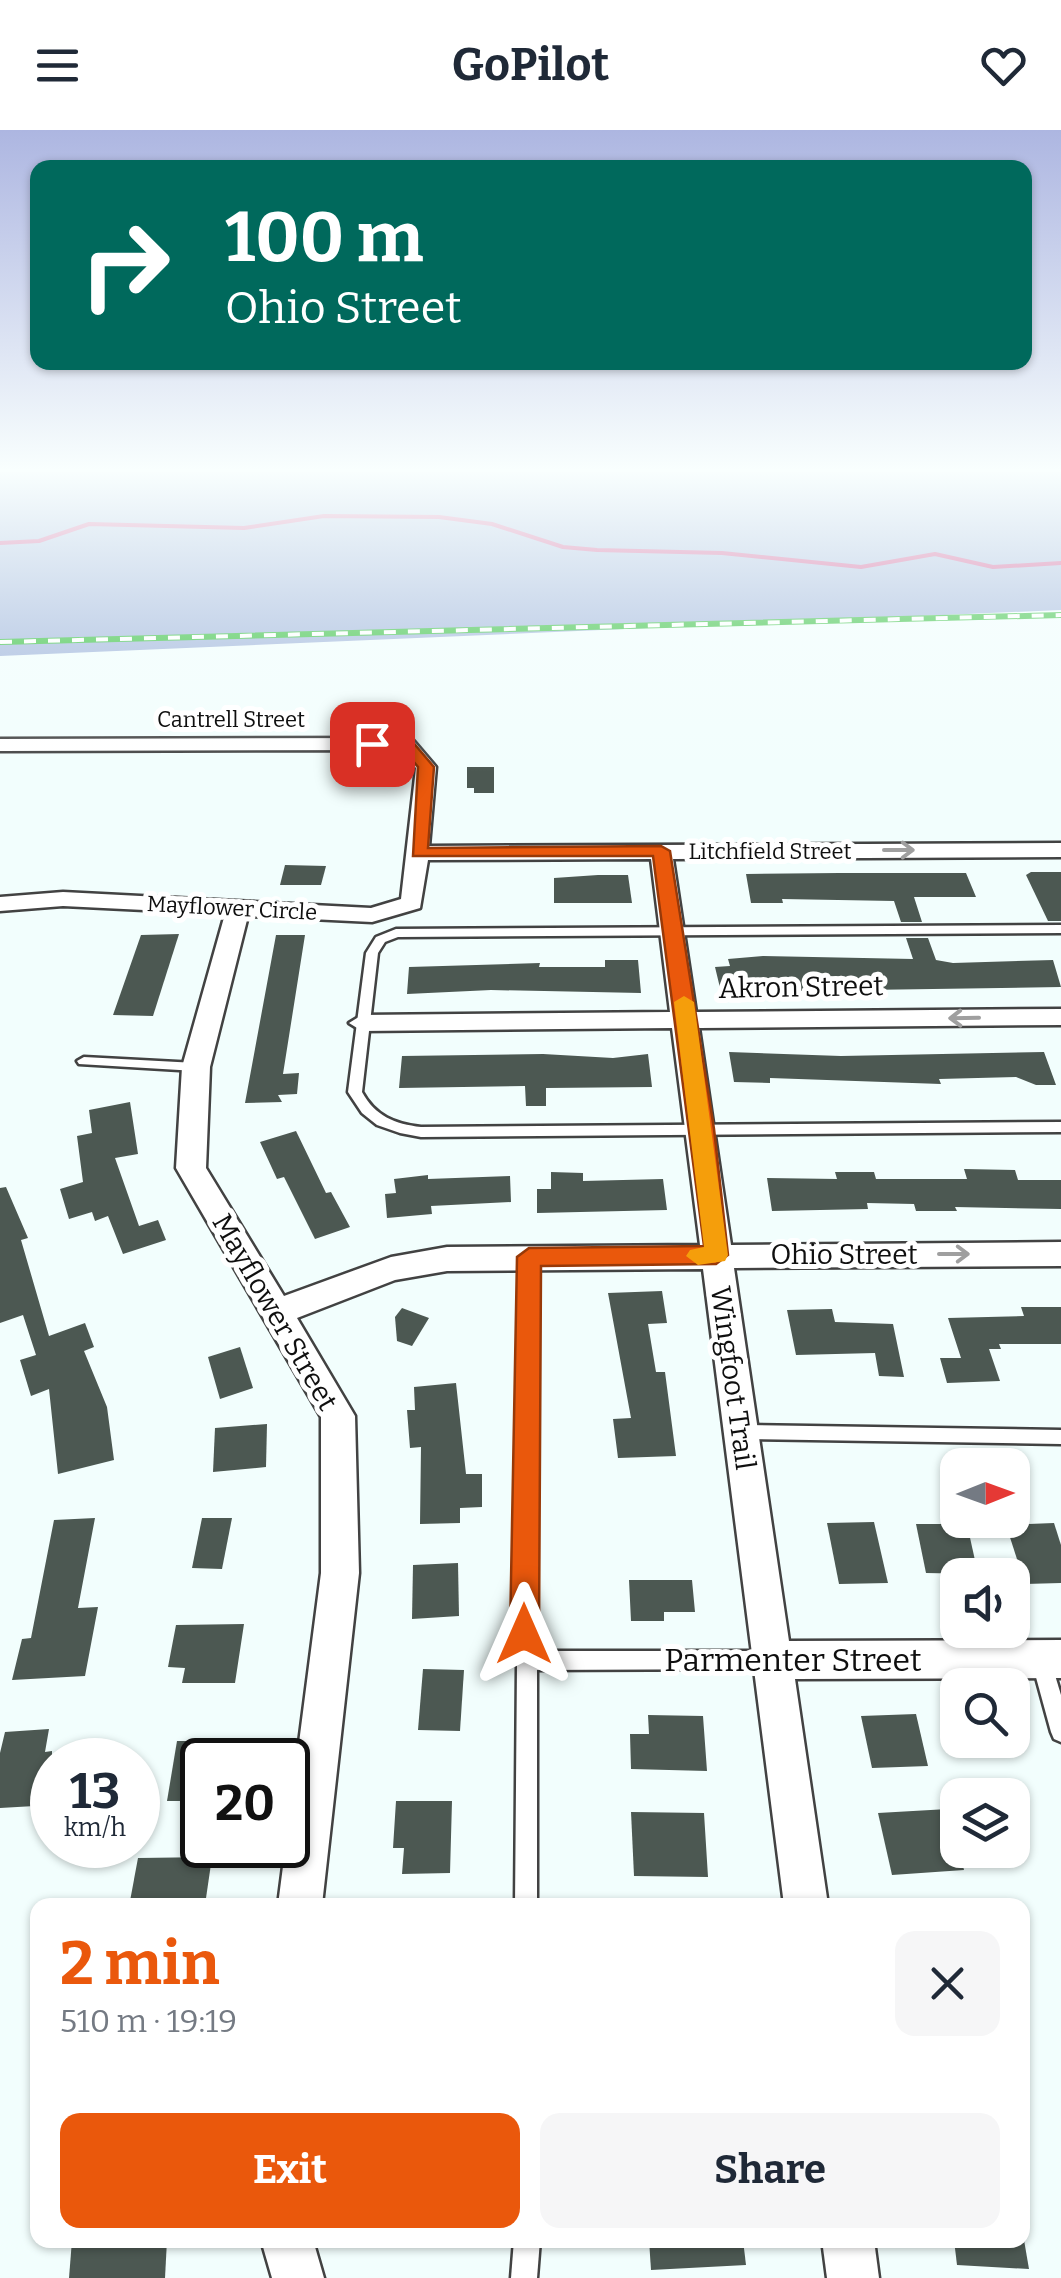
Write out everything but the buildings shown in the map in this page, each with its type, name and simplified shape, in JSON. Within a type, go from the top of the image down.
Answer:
[{"type":"street","name":"Cantrell Street","points":[[0,745],[406,744],[426,767],[420,853]]},
{"type":"street","name":"Litchfield Street","points":[[420,853],[1061,850]]},
{"type":"street","name":"Wingfoot Trail","points":[[661,851],[703,1129],[739,1432],[775,1660],[805,1898]]},
{"type":"street","name":"Mayflower Circle","points":[[0,904],[63,899],[372,915],[412,903],[420,853]]},
{"type":"street","name":"Mayflower Street","points":[[238,909],[196,1067],[191,1168],[338,1416],[340,1573],[301,1898]]},
{"type":"street","name":"Akron Street","points":[[362,1023],[1061,1017]]},
{"type":"street","name":"Ohio Street","points":[[277,1312],[354,1281],[423,1261],[1061,1254]]},
{"type":"street","name":"Parmenter Street","points":[[775,1660],[1051,1659]]},
{"type":"street","points":[[289,2248],[298,2278]]},
{"type":"street","points":[[849,2248],[852,2278]]},
{"type":"lane","points":[[1061,929],[396,933],[380,940],[372,953],[355,1092],[362,1108],[381,1123],[401,1130],[1061,1127]]},
{"type":"lane","points":[[84,1062],[196,1067]]},
{"type":"lane","points":[[526,1898],[524,1662],[529,1257]]},
{"type":"lane","points":[[739,1432],[1061,1437]]},
{"type":"lane","points":[[1051,1659],[1061,1732]]},
{"type":"lane","name":"Parmenter Street","points":[[524,1662],[775,1660]]},
{"type":"lane","points":[[524,2278],[526,2248]]},
{"type":"shaded area","points":[[0,572],[1061,572],[1061,610],[0,656]]},
{"type":"railway","points":[[0,642],[1061,615]]},
{"type":"slow traffic","points":[[684,1002],[716,1255],[698,1256]]},
{"type":"route","points":[[372,744],[406,744],[426,767],[420,853],[661,851],[703,1129],[716,1255],[529,1257],[524,1634]]}]
